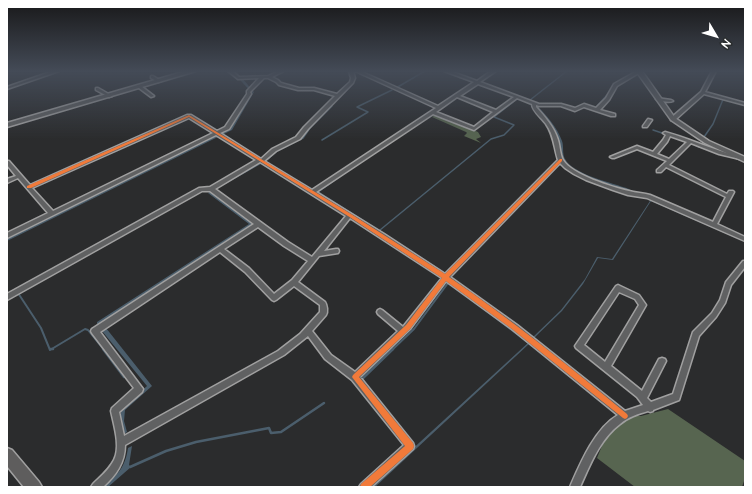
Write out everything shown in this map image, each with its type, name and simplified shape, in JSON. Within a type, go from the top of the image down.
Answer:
[{"type":"main road","points":[[7,125],[116,94]]},
{"type":"main road","points":[[655,94],[674,119],[743,159]]},
{"type":"main road","points":[[7,455],[34,487]]},
{"type":"street","points":[[106,94],[110,96]]},
{"type":"street","points":[[7,236],[218,135],[227,128],[248,94]]},
{"type":"street","points":[[332,94],[339,96]]},
{"type":"street","points":[[408,94],[439,108]]},
{"type":"street","points":[[313,192],[460,94]]},
{"type":"street","points":[[508,94],[534,104],[561,105],[575,110],[584,105],[613,115]]},
{"type":"street","points":[[597,110],[608,99],[610,94]]},
{"type":"street","points":[[674,119],[701,94]]},
{"type":"street","points":[[710,94],[745,104]]},
{"type":"street","points":[[7,297],[202,189],[211,189],[261,160],[274,150],[302,136],[306,128],[339,96]]},
{"type":"street","points":[[457,96],[496,112]]},
{"type":"street","points":[[433,112],[474,129],[516,97]]},
{"type":"street","points":[[658,99],[671,101]]},
{"type":"street","points":[[534,104],[534,107],[550,126],[556,138],[560,160],[578,175],[636,196],[648,196],[745,239]]},
{"type":"street","points":[[29,186],[189,116],[313,192],[446,277],[532,341],[625,416]]},
{"type":"street","points":[[645,126],[650,120]]},
{"type":"street","points":[[654,154],[665,141],[667,133],[691,141],[710,150],[743,159]]},
{"type":"street","points":[[659,171],[691,141]]},
{"type":"street","points":[[612,157],[637,148],[654,154],[668,163],[730,195],[714,225]]},
{"type":"street","points":[[354,377],[403,331],[446,277],[560,160]]},
{"type":"street","points":[[7,162],[52,214]]},
{"type":"street","points":[[7,181],[20,176]]},
{"type":"street","points":[[211,189],[258,224],[312,260]]},
{"type":"street","points":[[220,249],[247,270],[274,298],[294,282],[349,216]]},
{"type":"street","points":[[96,487],[113,473],[120,460],[122,452],[115,411],[139,389],[95,331],[258,224]]},
{"type":"street","points":[[317,254],[336,251]]},
{"type":"street","points":[[575,487],[602,434],[625,416],[650,408],[676,397],[696,334],[714,315],[723,301],[728,284],[745,264]]},
{"type":"street","points":[[120,443],[281,353],[308,330],[324,313],[323,304],[294,282]]},
{"type":"street","points":[[606,367],[643,305],[637,297],[618,288],[579,346],[640,394],[650,408]]},
{"type":"street","points":[[380,312],[403,331]]},
{"type":"street","points":[[308,330],[328,357],[354,377],[410,446],[364,487]]},
{"type":"street","points":[[644,398],[662,361]]},
{"type":"green space","points":[[436,114],[478,132],[481,137],[476,139],[481,143],[464,136],[467,133],[466,132],[432,117]]},
{"type":"green space","points":[[668,409],[745,461],[745,478],[742,487],[635,487],[597,458],[604,441],[623,421],[632,416],[641,416]]},
{"type":"water","points":[[250,94],[253,94],[232,130],[7,241],[7,239],[229,129]]},
{"type":"water","points":[[537,106],[548,117],[558,132],[563,143],[564,157],[570,165],[585,174],[629,189],[634,193],[584,176],[564,161],[557,134]]},
{"type":"water","points":[[210,192],[252,224],[97,325],[97,322],[249,224],[208,193]]},
{"type":"water","points":[[648,198],[745,242],[651,201],[613,260],[598,258],[583,284],[562,311],[534,338],[533,337],[561,310],[585,279],[597,257],[612,259],[650,201]]},
{"type":"water","points":[[106,328],[152,386],[125,410],[124,421],[127,432],[124,434],[121,423],[121,410],[147,386],[102,331]]},
{"type":"water","points":[[529,342],[530,343],[375,487],[371,487]]},
{"type":"water","points":[[132,446],[129,465],[131,467],[108,487],[103,487],[123,466],[128,448]]},
{"type":"waterway","points":[[322,140],[368,112],[357,107],[384,94]]},
{"type":"waterway","points":[[530,100],[538,94]]},
{"type":"waterway","points":[[596,107],[607,95]]},
{"type":"waterway","points":[[440,109],[459,96]]},
{"type":"waterway","points":[[704,137],[713,124],[724,97],[745,103]]},
{"type":"waterway","points":[[421,98],[438,106]]},
{"type":"waterway","points":[[380,230],[491,139],[504,135],[514,125],[494,117],[517,99]]},
{"type":"waterway","points":[[213,190],[268,159],[277,151],[303,138],[310,128],[332,106]]},
{"type":"waterway","points":[[653,130],[665,134]]},
{"type":"waterway","points":[[692,143],[699,147]]},
{"type":"waterway","points":[[355,166],[318,192],[381,232]]},
{"type":"waterway","points":[[390,238],[444,273]]},
{"type":"waterway","points":[[392,350],[414,329],[448,283],[451,284]]},
{"type":"waterway","points":[[456,288],[529,343]]},
{"type":"waterway","points":[[18,293],[41,328],[50,350],[52,349]]},
{"type":"waterway","points":[[52,349],[85,329],[88,330],[104,350]]},
{"type":"waterway","points":[[103,349],[124,377]]},
{"type":"waterway","points":[[362,379],[393,349]]},
{"type":"waterway","points":[[130,467],[166,451],[196,442],[269,428],[271,433],[281,432],[324,403]]},
{"type":"cycle path","points":[[29,187],[189,116],[382,235],[468,293],[536,344],[625,416]]},
{"type":"cycle path","points":[[364,487],[410,446],[355,377],[408,327],[446,277],[561,160]]}]
